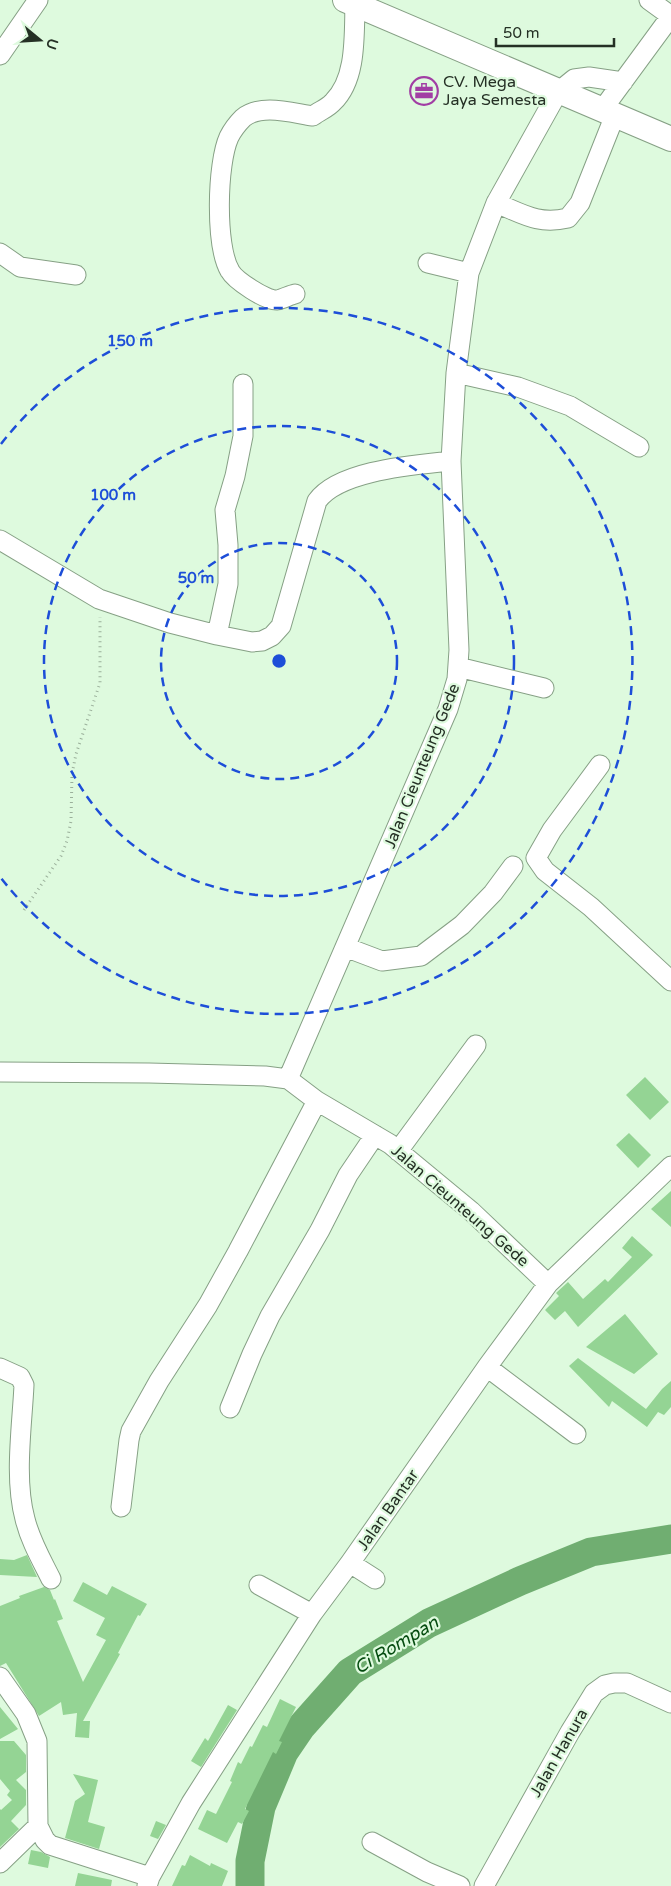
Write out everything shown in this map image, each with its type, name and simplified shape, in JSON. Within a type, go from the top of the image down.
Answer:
[{"type":"main road","points":[[350,2],[558,92],[671,138]]},
{"type":"street","points":[[2,50],[38,0]]},
{"type":"street","points":[[496,203],[527,216],[547,221],[568,218],[580,203],[609,112],[623,82],[671,16],[649,0]]},
{"type":"street","points":[[295,294],[277,300],[258,294],[230,272],[221,245],[221,171],[229,136],[244,118],[264,110],[313,116],[333,102],[346,81],[354,54],[350,2]]},
{"type":"street","points":[[558,92],[574,80],[589,77],[623,82]]},
{"type":"street","name":"Jalan Cieunteung Gede","points":[[548,1284],[471,1211],[398,1151],[288,1080],[448,710],[457,679],[459,650],[451,461],[456,374],[469,273],[496,203],[558,92]]},
{"type":"street","points":[[0,253],[20,267],[76,275]]},
{"type":"street","points":[[428,263],[469,273]]},
{"type":"street","points":[[456,374],[518,387],[561,403],[640,447]]},
{"type":"street","points":[[217,636],[228,584],[228,545],[225,510],[235,476],[243,436],[242,384]]},
{"type":"street","points":[[0,540],[99,599],[170,623],[217,636],[252,642],[262,641],[272,636],[281,626],[317,501],[323,494],[365,474],[385,469],[451,461]]},
{"type":"street","points":[[458,667],[544,688]]},
{"type":"street","points":[[600,765],[552,830],[536,858],[545,871],[591,907],[671,981]]},
{"type":"street","points":[[345,948],[382,961],[421,956],[462,925],[493,893],[513,866]]},
{"type":"street","points":[[398,1151],[476,1045]]},
{"type":"street","points":[[0,1072],[265,1076],[288,1080]]},
{"type":"street","points":[[120,1507],[131,1431],[159,1381],[208,1304],[238,1252],[318,1101]]},
{"type":"street","points":[[230,1408],[270,1316],[320,1230],[348,1175],[375,1135]]},
{"type":"street","name":"Jalan Bantar","points":[[149,1882],[191,1803],[312,1614],[350,1563],[487,1367],[548,1284],[671,1166]]},
{"type":"street","points":[[487,1367],[576,1434]]},
{"type":"street","points":[[0,1368],[20,1378],[24,1385],[20,1474],[24,1518],[32,1541],[51,1579]]},
{"type":"street","points":[[350,1563],[375,1579]]},
{"type":"street","points":[[260,1585],[312,1614]]},
{"type":"street","points":[[0,1677],[26,1714],[37,1741],[38,1826],[45,1840],[50,1845],[149,1882]]},
{"type":"street","name":"Jalan Hanura","points":[[484,1886],[594,1692],[605,1685],[627,1683],[671,1703]]},
{"type":"street","points":[[0,1863],[38,1826]]},
{"type":"street","points":[[372,1842],[427,1872],[460,1886]]},
{"type":"path","points":[[24,910],[61,856],[67,841],[71,821],[73,767],[100,683],[99,599]]},
{"type":"building","points":[[645,1077],[669,1102],[650,1120],[626,1095]]},
{"type":"building","points":[[629,1133],[651,1155],[638,1168],[616,1145]]},
{"type":"building","points":[[671,1191],[671,1227],[651,1209]]},
{"type":"building","points":[[632,1236],[653,1255],[578,1327],[565,1311],[555,1320],[545,1310],[559,1296],[556,1293],[568,1282],[583,1299],[605,1279],[608,1282],[632,1257],[622,1248]]},
{"type":"building","points":[[625,1314],[658,1354],[634,1374],[586,1347]]},
{"type":"building","points":[[578,1358],[646,1409],[671,1381],[671,1407],[664,1415],[658,1412],[647,1427],[612,1401],[609,1407],[569,1366]]},
{"type":"building","points":[[27,1555],[37,1577],[0,1575],[0,1559],[14,1560]]},
{"type":"building","points":[[83,1582],[107,1595],[112,1586],[147,1604],[140,1616],[138,1615],[118,1653],[120,1654],[83,1721],[90,1721],[89,1738],[75,1737],[77,1713],[63,1715],[61,1702],[39,1716],[6,1663],[0,1666],[0,1606],[20,1598],[19,1596],[44,1587],[50,1590],[55,1599],[63,1619],[57,1621],[83,1682],[106,1640],[96,1635],[105,1618],[73,1601]]},
{"type":"building","points":[[280,1699],[296,1707],[279,1741],[282,1742],[276,1754],[273,1752],[245,1809],[249,1811],[242,1824],[238,1822],[227,1843],[198,1829],[207,1810],[216,1814],[232,1782],[230,1781],[238,1762],[241,1764],[263,1725],[267,1727]]},
{"type":"building","points":[[228,1705],[237,1710],[201,1767],[191,1761],[205,1738],[208,1741]]},
{"type":"building","points":[[0,1707],[18,1729],[0,1739]]},
{"type":"building","points":[[0,1741],[14,1741],[26,1755],[26,1772],[16,1780],[26,1790],[26,1805],[11,1821],[19,1829],[0,1847],[0,1809],[12,1800],[7,1795],[10,1791],[0,1779]]},
{"type":"building","points":[[73,1774],[98,1780],[88,1822],[105,1827],[99,1849],[65,1838],[75,1801],[85,1794]]},
{"type":"building","points":[[156,1821],[166,1825],[158,1839],[150,1836]]},
{"type":"building","points":[[31,1850],[41,1852],[50,1857],[48,1868],[28,1864]]},
{"type":"building","points":[[190,1855],[210,1866],[211,1863],[228,1871],[222,1886],[172,1886],[182,1865],[185,1866]]},
{"type":"building","points":[[78,1873],[112,1880],[111,1886],[75,1886]]},
{"type":"waterway","name":"Ci Rompan","points":[[250,1886],[250,1861],[261,1807],[284,1752],[301,1727],[350,1672],[429,1623],[520,1581],[591,1552],[671,1539]]},
{"type":"place","name":"CV. Mega Jaya Semesta","points":[[424,91]]}]
